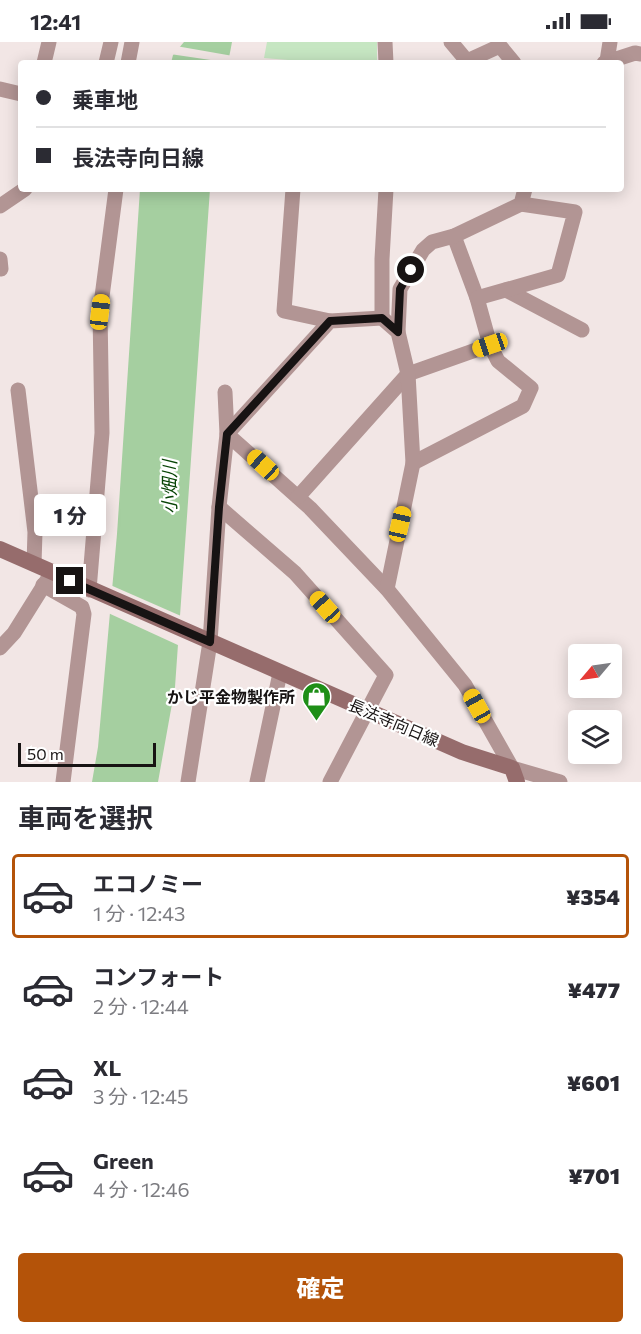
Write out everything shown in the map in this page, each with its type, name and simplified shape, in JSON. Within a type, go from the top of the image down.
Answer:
[{"type":"main road","name":"長法寺向日線","points":[[0,549],[34,564],[48,579],[88,590],[515,775]]},
{"type":"street","points":[[45,60],[49,42]]},
{"type":"street","points":[[107,60],[111,42]]},
{"type":"street","points":[[129,60],[132,42]]},
{"type":"street","points":[[385,42],[386,60]]},
{"type":"street","points":[[451,42],[466,60]]},
{"type":"street","points":[[606,60],[610,42]]},
{"type":"street","points":[[469,60],[500,46],[512,60]]},
{"type":"street","points":[[612,60],[635,53],[641,54]]},
{"type":"street","points":[[0,89],[18,93]]},
{"type":"street","points":[[0,206],[21,192]]},
{"type":"street","points":[[88,590],[102,434],[100,312],[116,192]]},
{"type":"street","points":[[293,192],[284,311],[330,321],[382,318],[398,332]]},
{"type":"street","points":[[382,318],[382,258],[386,192]]},
{"type":"street","points":[[387,589],[413,463],[408,374],[398,332],[400,289],[423,250],[432,242],[454,236],[523,197],[576,212],[558,275],[477,298]]},
{"type":"street","points":[[413,463],[523,406],[531,388],[498,361],[490,345],[477,298],[454,236]]},
{"type":"street","points":[[506,290],[582,330]]},
{"type":"street","points":[[227,434],[330,321]]},
{"type":"street","points":[[298,497],[408,374],[490,345]]},
{"type":"street","points":[[18,390],[35,532],[34,564]]},
{"type":"street","points":[[188,782],[210,642],[219,507],[227,434],[225,392]]},
{"type":"street","points":[[227,434],[298,497],[387,589],[465,685],[515,775],[560,782]]},
{"type":"street","points":[[219,507],[295,573],[386,675],[330,782]]},
{"type":"street","points":[[0,648],[14,633],[48,579],[82,607],[84,614],[63,782]]},
{"type":"street","points":[[257,782],[280,673]]},
{"type":"shaded area","points":[[267,42],[377,42],[377,60],[264,58]]},
{"type":"water","points":[[184,42],[232,42],[229,60],[172,60]]},
{"type":"water","name":"小畑川","points":[[140,192],[210,192],[175,687],[158,782],[92,782],[98,747],[117,534]]},
{"type":"pier","points":[[176,46],[233,56],[232,60],[211,60],[170,54]]},
{"type":"pier","points":[[108,584],[181,616],[180,646],[106,612]]},
{"type":"place","name":"かじ平金物製作所","points":[[316,722]]},
{"type":"route","points":[[70,581],[210,642],[219,507],[227,434],[330,321],[382,318],[398,332],[400,289],[411,270]]}]
